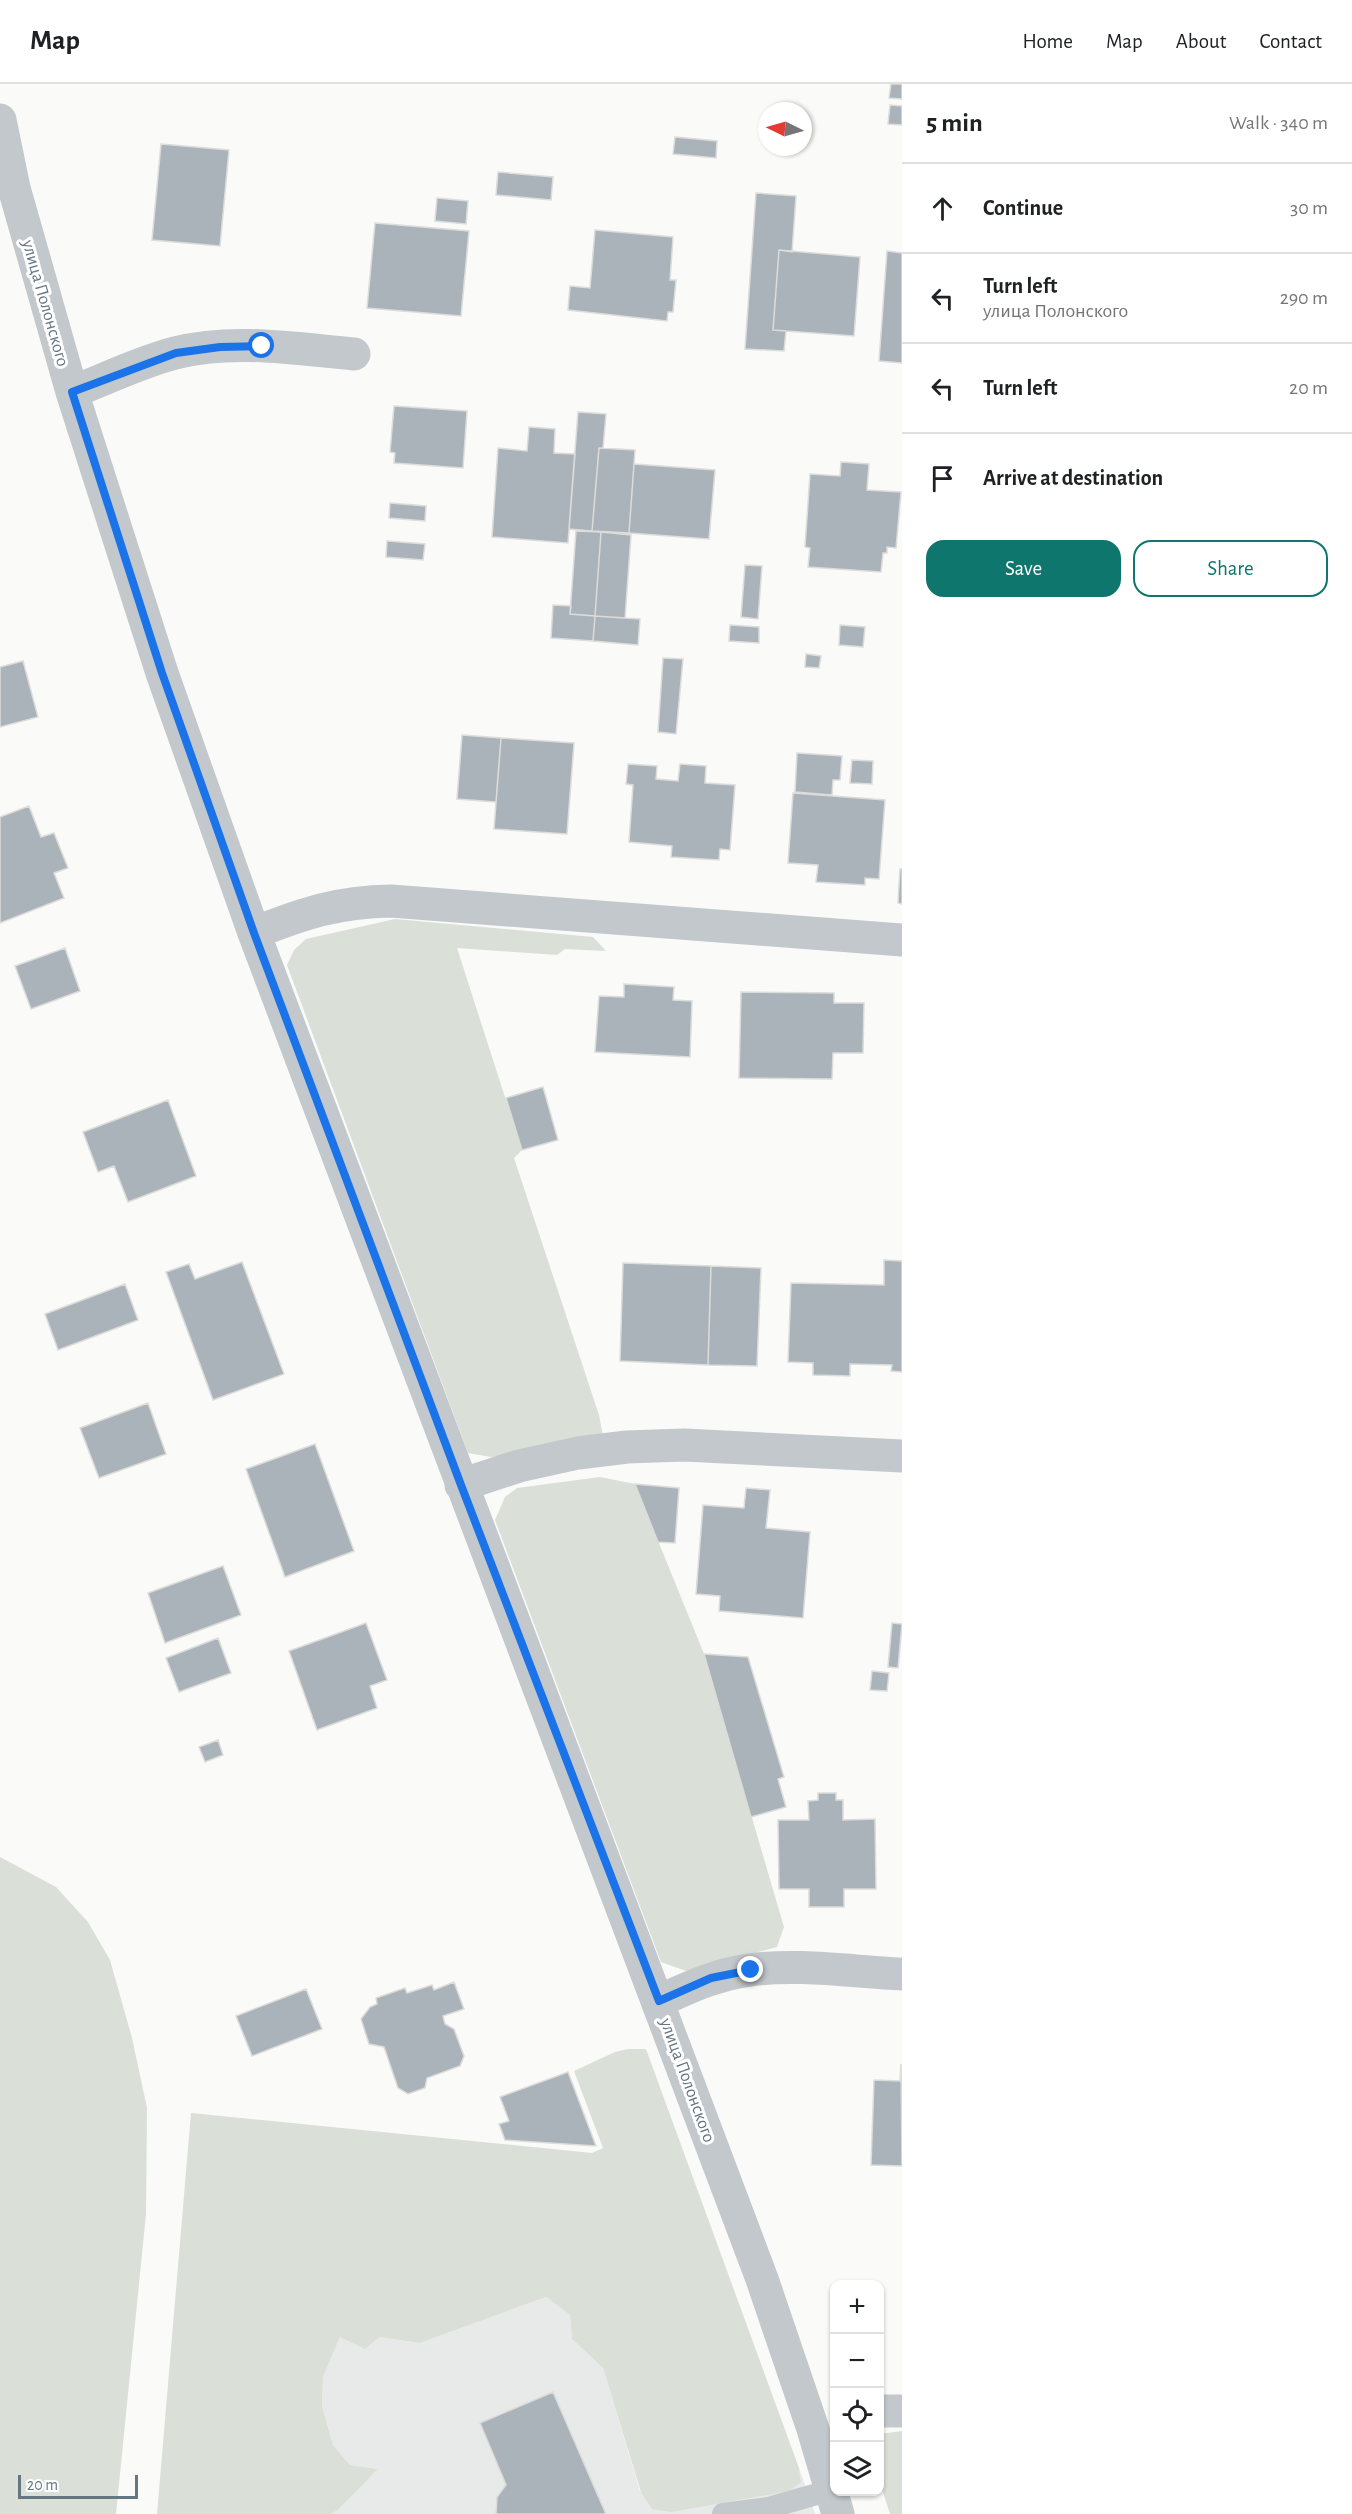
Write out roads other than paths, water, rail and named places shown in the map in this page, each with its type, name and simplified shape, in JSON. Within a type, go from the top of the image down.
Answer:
[{"type":"street","name":"улица Полонского","points":[[0,120],[7,187],[162,673],[254,933],[461,1485],[659,2001],[762,2279],[824,2425],[835,2502]]},
{"type":"street","points":[[72,392],[166,356],[187,351],[262,346],[354,354]]},
{"type":"street","points":[[254,933],[300,915],[332,906],[391,901],[902,940]]},
{"type":"street","points":[[461,1485],[519,1466],[579,1453],[627,1447],[684,1445],[902,1456]]},
{"type":"street","points":[[659,2001],[711,1978],[751,1970],[789,1968],[902,1974]]},
{"type":"street","points":[[884,2411],[902,2411]]},
{"type":"lane","points":[[723,2514],[835,2502]]}]
